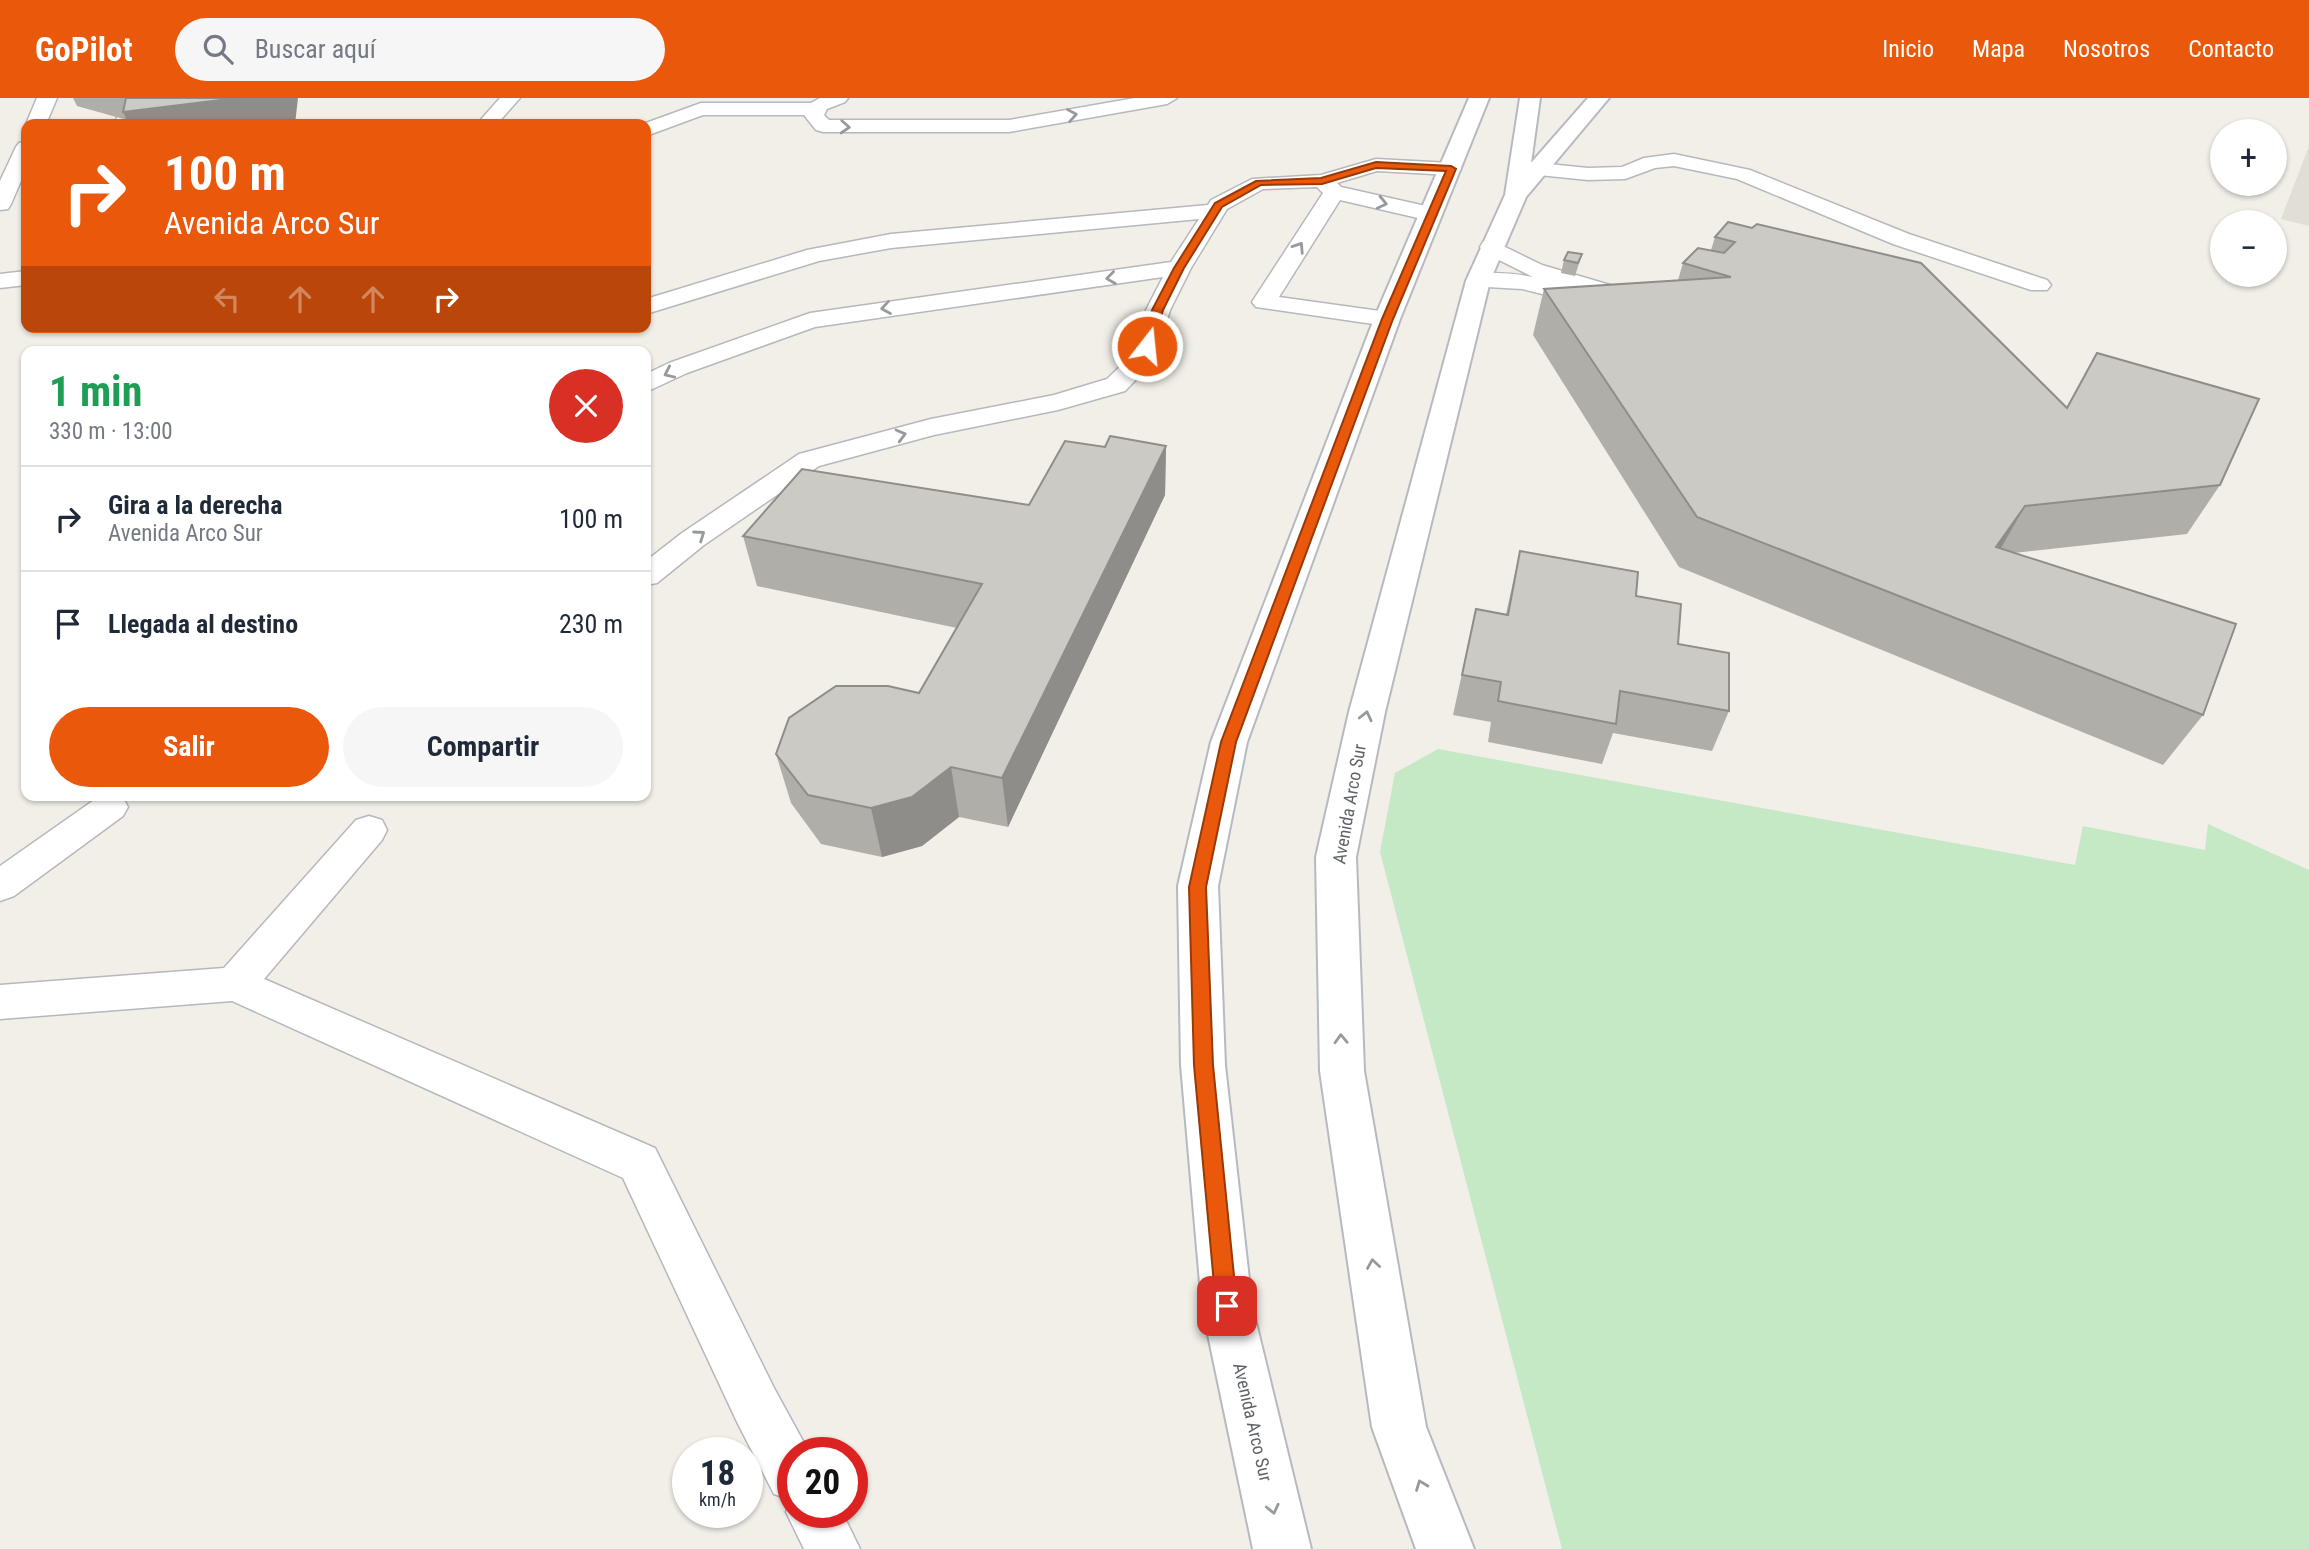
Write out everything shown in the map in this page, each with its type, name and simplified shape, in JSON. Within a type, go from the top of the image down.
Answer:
[{"type":"main road","name":"Avenida Arco Sur","points":[[1283,1549],[1227,1306],[1203,1065],[1198,887],[1229,742],[1387,319],[1479,98]]},
{"type":"main road","name":"Avenida Arco Sur","points":[[1525,177],[1530,98]]},
{"type":"main road","name":"Avenida Arco Sur","points":[[1445,1549],[1399,1427],[1345,1084],[1336,857],[1367,712],[1485,264],[1525,177],[1599,98]]},
{"type":"main road","points":[[1452,107],[1467,125]]},
{"type":"lane","points":[[38,119],[47,98]]},
{"type":"lane","points":[[677,98],[701,109]]},
{"type":"lane","points":[[838,98],[819,105],[814,116],[823,126],[1009,126],[1167,98]]},
{"type":"lane","points":[[493,119],[514,100]]},
{"type":"lane","points":[[651,128],[701,109],[817,109]]},
{"type":"lane","points":[[1525,177],[1625,173],[1651,162],[1674,160],[1743,174],[1901,239],[2039,285]]},
{"type":"lane","points":[[1387,319],[1264,302],[1328,187],[1376,165],[1451,169]]},
{"type":"lane","points":[[0,204],[19,179]]},
{"type":"lane","points":[[651,572],[693,539],[809,460],[931,427],[1058,401],[1116,385],[1142,360],[1158,310],[1179,268],[1219,205],[1259,183],[1328,187],[1431,214]]},
{"type":"lane","points":[[651,305],[815,255],[891,242],[1107,219],[1215,211]]},
{"type":"lane","points":[[1485,264],[1534,270],[1656,311],[1495,278],[1485,264]]},
{"type":"lane","points":[[651,382],[678,368],[810,320],[1179,268]]},
{"type":"lane","points":[[0,281],[21,279]]},
{"type":"lane","points":[[0,887],[110,807]]},
{"type":"lane","points":[[235,984],[369,830]]},
{"type":"lane","points":[[0,1002],[235,984],[639,1163],[777,1445]]},
{"type":"lane","points":[[822,1528],[833,1549]]},
{"type":"shaded area","points":[[2309,146],[2309,226],[2287,220],[2287,210],[2284,210]]},
{"type":"green space","points":[[1438,749],[2075,865],[2083,826],[2205,850],[2208,824],[2309,870],[2309,1549],[1562,1549],[1380,852],[1395,773]]},
{"type":"building","points":[[126,98],[237,98],[123,112]]},
{"type":"building","points":[[1728,222],[1752,228],[1757,224],[1921,263],[2067,408],[2097,353],[2259,399],[2220,485],[2025,506],[1996,547],[2236,624],[2203,715],[1697,517],[1544,289],[1731,277],[1683,263],[1698,248],[1724,253],[1735,242],[1715,237]]},
{"type":"building","points":[[1568,252],[1582,254],[1578,263],[1564,260]]},
{"type":"building","points":[[1110,436],[1166,446],[1002,778],[951,767],[912,797],[871,808],[808,795],[776,754],[789,718],[836,686],[888,686],[919,693],[982,584],[743,536],[802,469],[1029,505],[1065,441],[1105,447]]},
{"type":"building","points":[[1520,551],[1638,572],[1636,596],[1681,604],[1678,644],[1729,653],[1729,711],[1620,691],[1616,724],[1498,701],[1501,682],[1462,675],[1476,609],[1508,615]]},
{"type":"route","points":[[1147,346],[1158,310],[1179,268],[1219,205],[1259,183],[1322,181],[1376,165],[1451,169],[1387,319],[1229,742],[1198,887],[1203,1065],[1227,1306]]}]
